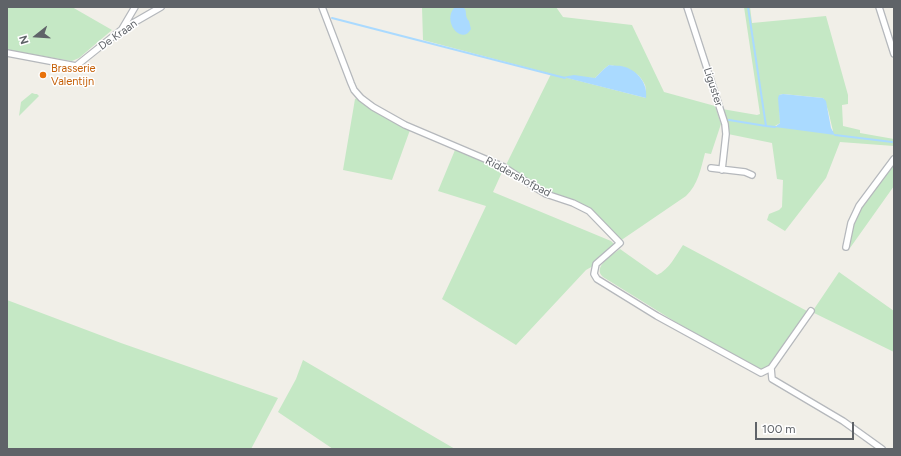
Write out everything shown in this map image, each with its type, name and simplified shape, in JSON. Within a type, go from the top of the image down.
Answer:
[{"type":"street","points":[[121,30],[135,7]]},
{"type":"street","name":"De Kraan","points":[[7,53],[76,66],[121,30],[161,7]]},
{"type":"street","name":"Riddershofpad","points":[[322,7],[354,90],[361,98],[373,107],[405,125],[504,167],[546,194],[573,203],[589,211],[620,243],[596,264],[594,274],[598,279],[657,316],[761,373],[771,368]]},
{"type":"street","name":"Liguster","points":[[687,7],[725,124],[726,134],[722,170]]},
{"type":"street","points":[[879,7],[894,54]]},
{"type":"street","points":[[846,247],[851,223],[859,206],[894,158]]},
{"type":"street","points":[[711,168],[745,172],[752,175]]},
{"type":"street","points":[[810,311],[771,368],[772,379],[843,422],[882,449]]},
{"type":"green space","points":[[7,7],[72,7],[112,30],[79,58],[72,61],[7,50]]},
{"type":"green space","points":[[422,7],[556,7],[563,17],[632,25],[664,92],[715,106],[721,124],[711,154],[705,153],[696,182],[686,196],[620,241],[600,220],[571,201],[523,178],[506,165],[551,74],[423,40]],"holes":[[[609,65],[625,68],[639,76],[645,85],[646,98],[564,77],[595,78]]]},
{"type":"green space","points":[[744,7],[750,7],[752,23],[826,16],[848,95],[848,104],[842,105],[843,126],[860,130],[860,133],[894,139],[894,146],[840,142],[826,178],[785,231],[767,220],[769,214],[779,210],[782,207],[783,180],[777,179],[772,143],[728,134],[722,109],[757,115],[760,114]],"holes":[[[783,94],[823,98],[828,110],[833,131],[775,126],[780,123],[779,95]]]},
{"type":"green space","points":[[32,93],[39,96],[19,116],[21,102]]},
{"type":"green space","points":[[357,98],[380,114],[410,130],[392,180],[343,170],[355,99]]},
{"type":"green space","points":[[455,150],[503,170],[493,192],[611,241],[615,245],[597,260],[593,266],[586,270],[516,345],[442,299],[486,206],[438,191]]},
{"type":"green space","points":[[894,162],[894,186],[850,248],[850,235],[856,218],[868,198]]},
{"type":"green space","points":[[683,245],[807,311],[765,373],[674,321],[603,277],[600,273],[601,265],[620,249],[657,275],[669,266]]},
{"type":"green space","points":[[839,272],[894,311],[894,352],[812,312]]},
{"type":"green space","points":[[7,300],[121,343],[278,398],[251,449],[7,449]]},
{"type":"green space","points":[[303,360],[455,449],[333,449],[278,412],[296,379]]},
{"type":"water","points":[[455,7],[463,8],[466,11],[466,16],[471,29],[467,34],[463,35],[454,30],[450,19],[451,13]]},
{"type":"water","points":[[609,65],[625,67],[638,75],[644,83],[646,98],[563,77],[574,75],[595,78]]},
{"type":"water","points":[[783,94],[823,98],[826,101],[831,128],[835,135],[775,127],[780,123],[778,98],[779,95]]},
{"type":"waterway","points":[[748,7],[766,126],[775,127]]},
{"type":"waterway","points":[[332,18],[565,78]]},
{"type":"waterway","points":[[729,120],[766,126]]},
{"type":"waterway","points":[[835,135],[892,142]]},
{"type":"place","name":"Brasserie Valentijn","points":[[43,75]]}]
